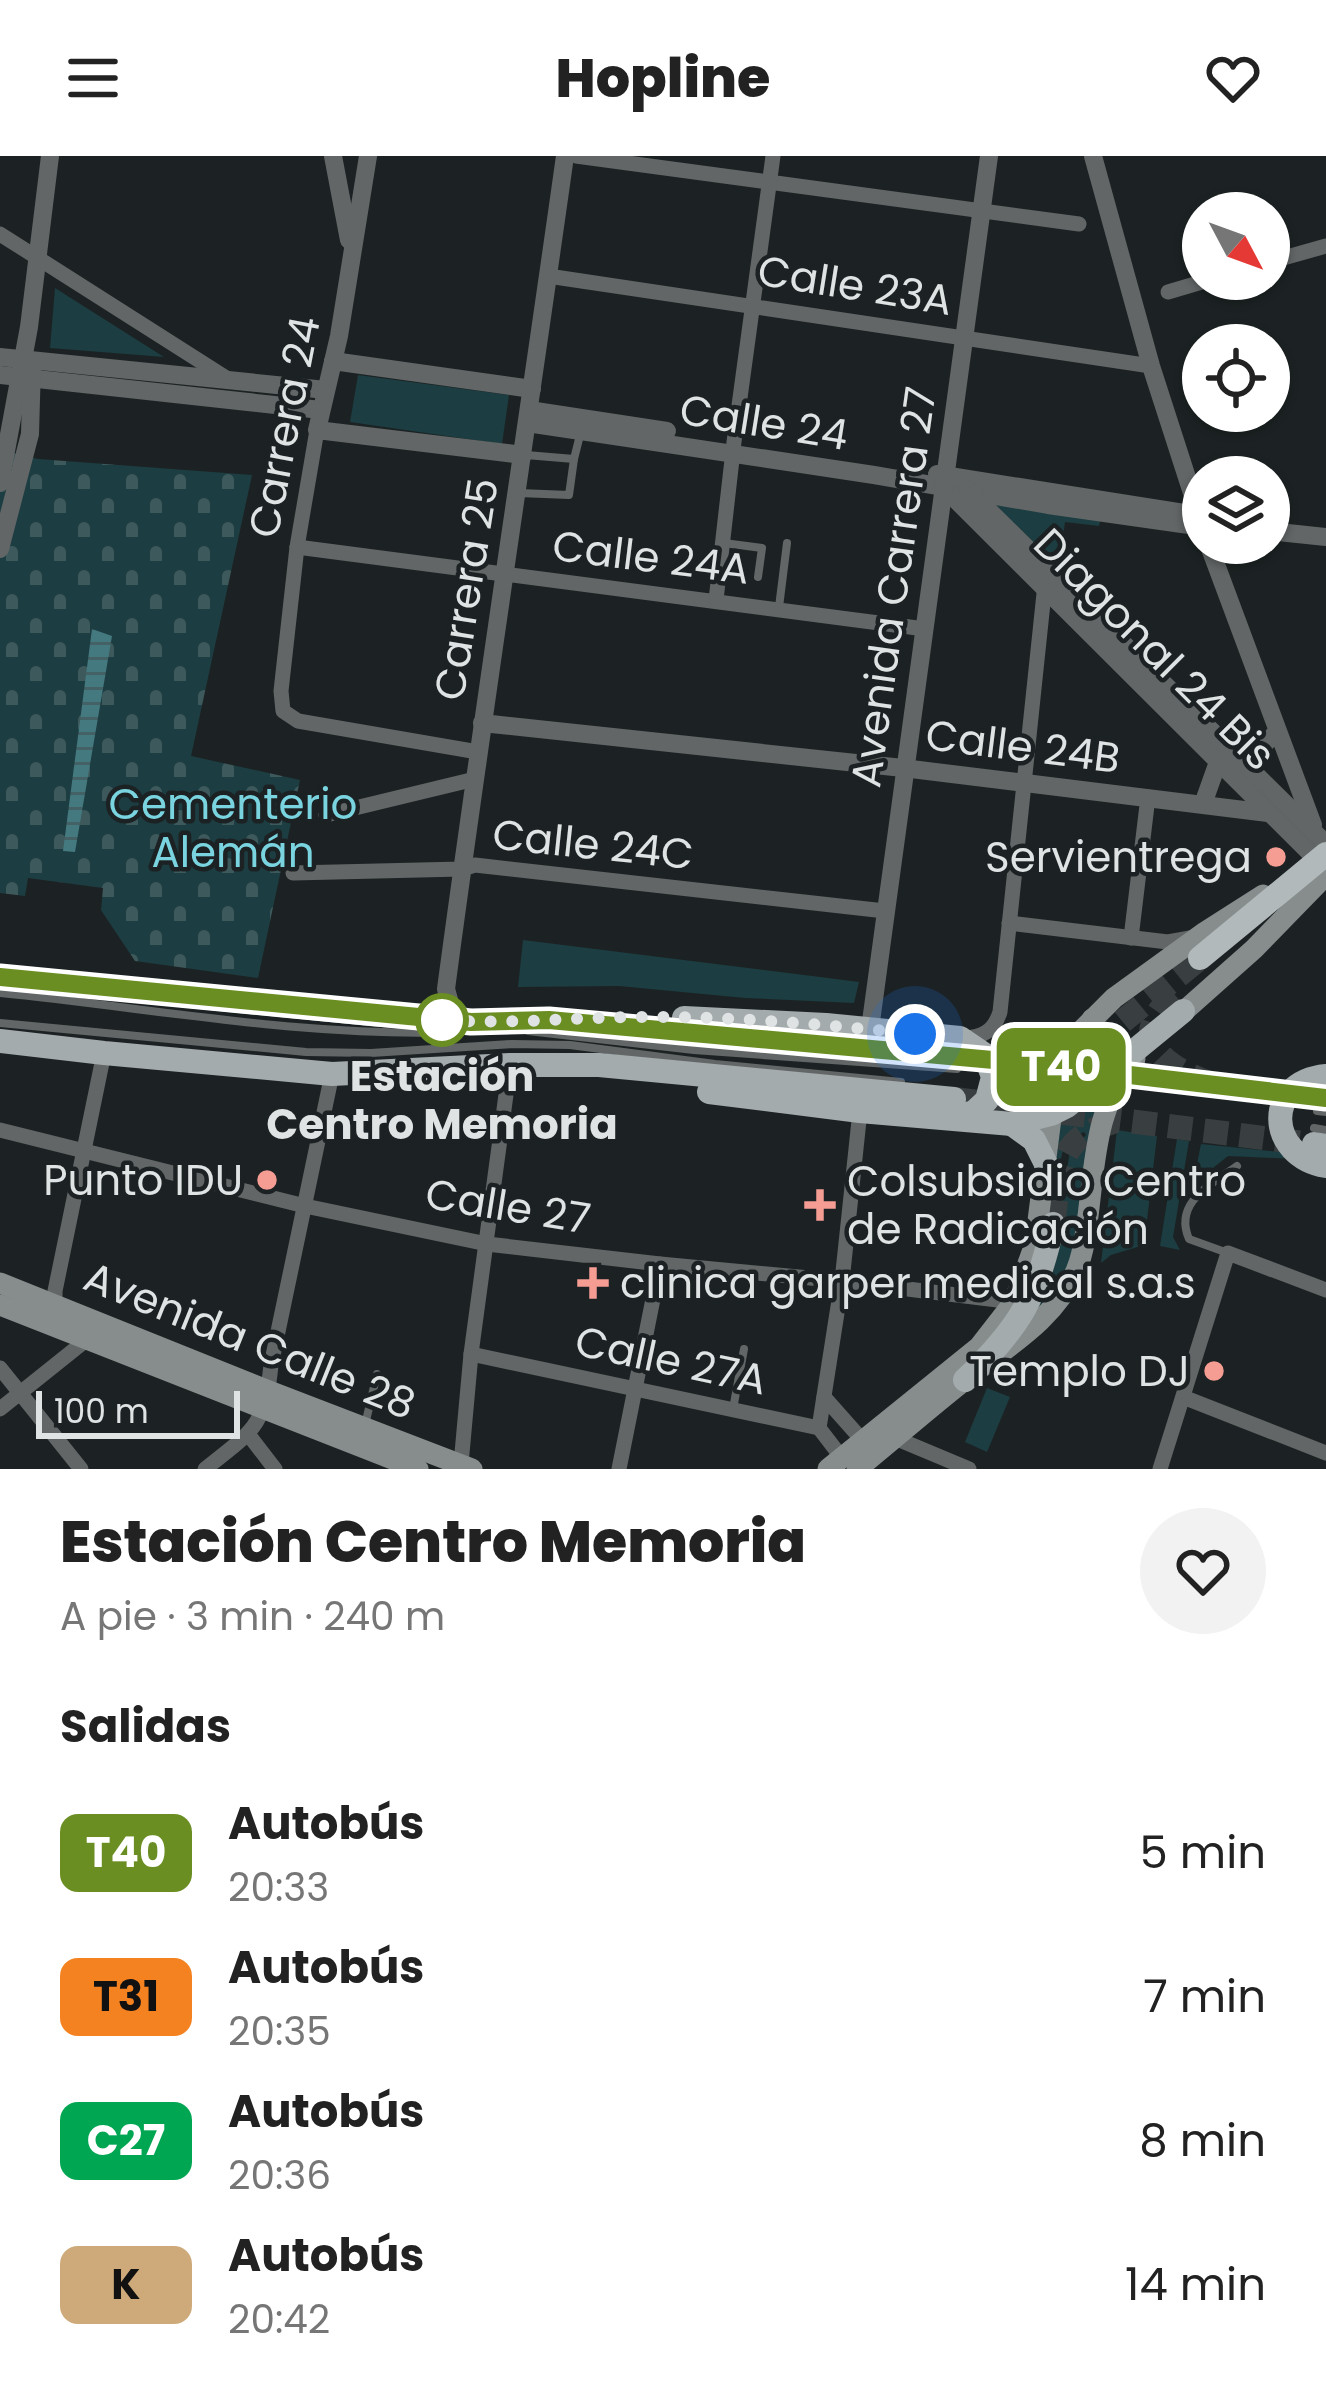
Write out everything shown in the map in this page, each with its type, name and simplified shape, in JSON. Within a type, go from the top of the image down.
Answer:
[{"type":"highway","points":[[1204,963],[1323,857]]},
{"type":"main road","points":[[842,1465],[863,1441],[979,1347],[1014,1302],[1034,1244],[1051,1114],[1063,1063],[1076,1038],[1096,1014],[1205,932],[1323,857]]},
{"type":"main road","points":[[1012,1124],[1067,1106],[1183,1011],[1254,949],[1323,857]]},
{"type":"main road","points":[[0,977],[471,1022],[658,1017],[870,1029],[959,1055]]},
{"type":"main road","points":[[842,1465],[896,1438],[1045,1317],[1063,1294],[1084,1248],[1100,1122],[1109,1097],[1136,1058],[1183,1011]]},
{"type":"main road","points":[[1096,1014],[1089,1029],[1094,1046],[1108,1055],[1127,1057]]},
{"type":"main road","points":[[0,1041],[332,1074],[599,1065],[974,1112],[989,1094],[993,1077],[978,1047],[959,1055],[549,1020]]},
{"type":"main road","points":[[510,1065],[860,1111],[954,1108],[1012,1124],[1034,1140],[1046,1164]]},
{"type":"main road","points":[[1321,1143],[1304,1160],[1287,1144],[1280,1123],[1283,1100],[1310,1078],[1323,1099]]},
{"type":"main road","points":[[965,1380],[996,1350],[1028,1306],[1053,1224]]},
{"type":"main road","name":"Avenida Calle 28","points":[[0,1283],[86,1341],[364,1428],[467,1467]]},
{"type":"main road","name":"Avenida Calle 28","points":[[0,1306],[53,1315],[267,1401],[418,1469]]},
{"type":"street","points":[[0,483],[29,327],[50,156]]},
{"type":"street","points":[[333,156],[352,256]]},
{"type":"street","name":"Carrera 24","points":[[368,156],[297,547],[280,691],[283,711],[298,722],[478,752]]},
{"type":"street","name":"Carrera 25","points":[[471,1022],[451,1007],[446,989],[566,156]]},
{"type":"street","points":[[576,156],[1079,224]]},
{"type":"street","points":[[716,600],[773,156]]},
{"type":"street","name":"Avenida Carrera 27","points":[[870,1029],[989,156]]},
{"type":"street","points":[[1093,156],[1182,461]]},
{"type":"street","points":[[0,234],[230,380],[321,410]]},
{"type":"street","points":[[1290,256],[1326,245]]},
{"type":"street","name":"Calle 23A","points":[[548,276],[1151,366]]},
{"type":"street","points":[[1168,292],[1182,288]]},
{"type":"street","points":[[0,357],[21,370],[321,410],[523,455]]},
{"type":"street","points":[[333,361],[532,388]]},
{"type":"street","points":[[21,370],[230,380]]},
{"type":"street","points":[[0,549],[30,434],[21,370]]},
{"type":"street","name":"Calle 24","points":[[528,416],[581,431],[734,447]]},
{"type":"street","name":"Calle 24","points":[[528,416],[1182,520]]},
{"type":"street","name":"Calle 24","points":[[947,479],[970,493],[1182,520]]},
{"type":"street","name":"Diagonal 24 Bis","points":[[947,479],[1044,590],[1268,813],[1323,857]]},
{"type":"street","name":"Diagonal 24 Bis","points":[[970,493],[1244,764],[1323,857]]},
{"type":"street","points":[[1290,534],[1326,541]]},
{"type":"street","name":"Calle 24A","points":[[297,547],[925,629]]},
{"type":"street","points":[[1216,564],[1323,857]]},
{"type":"street","points":[[959,1055],[997,1021],[1046,569]]},
{"type":"street","name":"Calle 24B","points":[[482,723],[1268,813]]},
{"type":"street","points":[[1244,764],[1276,733]]},
{"type":"street","points":[[1203,804],[1217,762]]},
{"type":"street","points":[[326,815],[475,778]]},
{"type":"street","points":[[1131,938],[1148,797]]},
{"type":"street","name":"Calle 24C","points":[[293,873],[475,866],[885,911]]},
{"type":"street","points":[[1009,923],[1172,942],[1205,932]]},
{"type":"street","points":[[53,1315],[104,1054]]},
{"type":"street","points":[[467,1467],[471,1354],[510,1065]]},
{"type":"street","points":[[205,1469],[248,1435],[267,1401],[332,1074]]},
{"type":"street","points":[[819,1428],[842,1281],[860,1111]]},
{"type":"street","name":"Calle 27","points":[[0,1130],[305,1206],[487,1244],[1014,1302]]},
{"type":"street","points":[[1160,1469],[1228,1253],[1326,1290]]},
{"type":"street","points":[[620,1469],[660,1264]]},
{"type":"street","points":[[0,1408],[86,1341]]},
{"type":"street","name":"Calle 27A","points":[[471,1354],[819,1428],[842,1465]]},
{"type":"street","points":[[0,1368],[81,1469]]},
{"type":"street","name":"Calle 27A","points":[[824,1397],[863,1441]]},
{"type":"street","points":[[1183,1397],[1326,1453]]},
{"type":"street","points":[[248,1435],[275,1469]]},
{"type":"street","points":[[896,1438],[969,1469]]},
{"type":"lane","points":[[518,493],[569,494],[581,431]]},
{"type":"lane","points":[[523,455],[556,462],[574,459]]},
{"type":"lane","points":[[551,494],[553,482]]},
{"type":"lane","points":[[723,543],[762,548],[758,577]]},
{"type":"lane","points":[[778,609],[787,543]]},
{"type":"lane","points":[[0,993],[317,1030],[428,1034],[513,1030],[694,1050],[959,1055]]},
{"type":"lane","points":[[0,1023],[306,1052],[570,1046],[906,1082]]},
{"type":"lane","points":[[1228,1253],[1194,1242],[1185,1230],[1189,1204],[1237,1166]]},
{"type":"lane","points":[[733,1409],[744,1348]]},
{"type":"lane","points":[[364,1428],[377,1374]]},
{"type":"green space","points":[[55,288],[164,357],[50,348]]},
{"type":"green space","points":[[358,375],[509,395],[502,444],[350,422]]},
{"type":"green space","name":"Cementerio Alemán","points":[[0,450],[38,459],[252,475],[191,756],[300,780],[258,978],[135,961],[101,910],[103,888],[28,878],[25,896],[0,893]]},
{"type":"green space","points":[[996,505],[1101,518],[1099,526],[1065,522],[1061,554],[1052,563]]},
{"type":"green space","points":[[523,940],[859,982],[854,1003],[619,986],[518,987]]},
{"type":"green space","points":[[1080,1099],[1099,1102],[1071,1270],[1013,1337],[1057,1228],[1070,1151],[1086,1135],[1075,1136],[1063,1149],[1045,1245],[1055,1116]]},
{"type":"green space","points":[[1117,1130],[1157,1136],[1144,1245],[1101,1263]]},
{"type":"green space","points":[[1177,1139],[1189,1141],[1173,1237],[1180,1250],[1160,1246]]},
{"type":"green space","points":[[1201,1144],[1290,1153],[1296,1159],[1228,1156],[1193,1184]]},
{"type":"green space","points":[[987,1388],[1010,1397],[987,1452],[965,1442]]},
{"type":"shaded area","points":[[92,629],[112,636],[75,852],[63,851]]},
{"type":"tunnel","points":[[1027,1063],[1084,1053],[1200,958]]},
{"type":"tunnel","points":[[1175,995],[1159,1011],[1152,1039],[1168,1062],[1216,1085]]},
{"type":"tunnel","points":[[969,1058],[1319,1097]]},
{"type":"tunnel","points":[[954,1099],[1303,1143]]},
{"type":"tunnel","points":[[1053,1224],[1060,1172],[1071,1147],[1081,1137],[1116,1121]]},
{"type":"bus line","name":"T40","points":[[0,977],[370,1014],[471,1022],[549,1020],[1027,1063],[1326,1098]]},
{"type":"place","name":"Servientrega","points":[[1276,857]]},
{"type":"place","name":"Estación Centro Memoria","points":[[442,1020]]},
{"type":"place","name":"Punto IDU","points":[[267,1180]]},
{"type":"place","name":"Colsubsidio Centro de Radicación","points":[[820,1205]]},
{"type":"place","name":"clinica garper medical s.a.s","points":[[593,1283]]},
{"type":"place","name":"Templo DJ","points":[[1214,1371]]},
{"type":"route","points":[[442,1020],[434,1019],[658,1017],[915,1034]]}]
